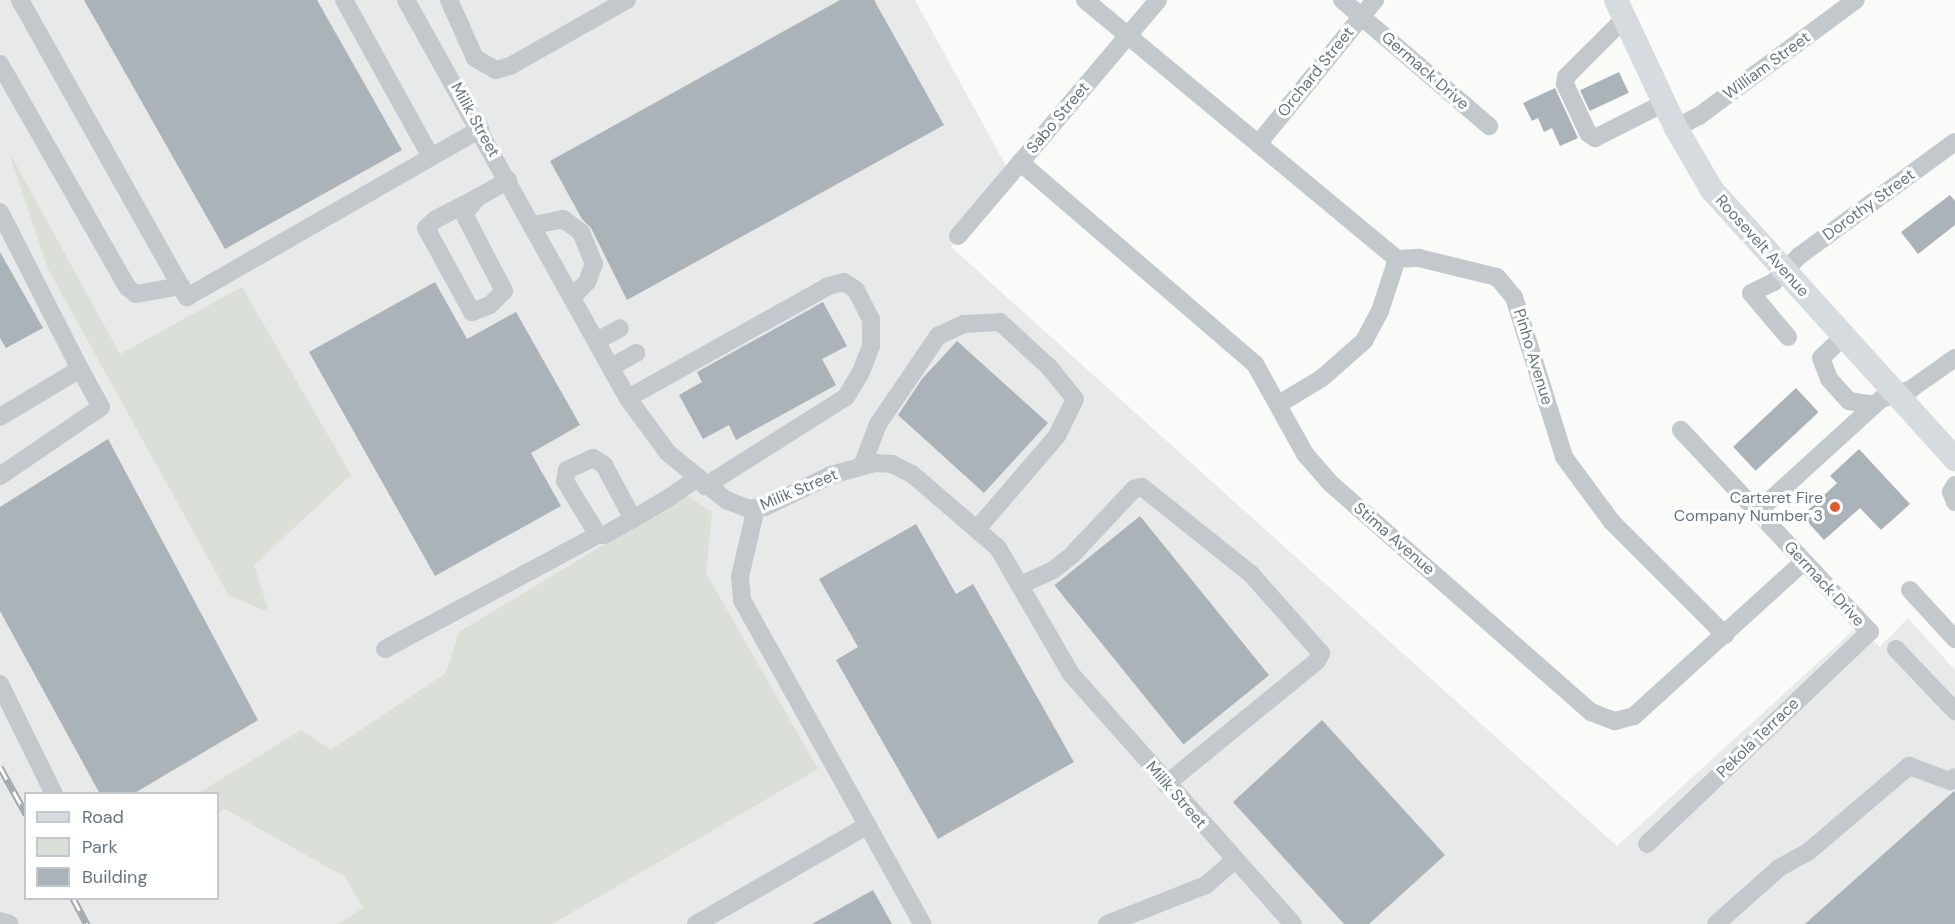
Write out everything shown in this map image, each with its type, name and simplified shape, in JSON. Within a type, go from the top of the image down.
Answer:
[{"type":"main road","name":"Roosevelt Avenue","points":[[1620,9],[1676,128],[1712,190],[1955,459]]},
{"type":"street","points":[[20,0],[187,297],[480,129]]},
{"type":"street","points":[[344,0],[431,157]]},
{"type":"street","name":"Milik Street","points":[[406,0],[480,129],[610,367],[647,428],[700,483],[730,503],[756,508],[831,475],[862,466],[892,464],[912,474],[978,528],[998,549],[1049,641],[1071,674],[1166,784],[1293,924]]},
{"type":"street","points":[[449,0],[476,58],[495,70],[512,65],[627,0]]},
{"type":"street","points":[[1085,0],[1397,259],[1380,311],[1364,340],[1322,378],[1279,404]]},
{"type":"street","name":"Sabo Street","points":[[958,236],[1158,0]]},
{"type":"street","name":"Germack Drive","points":[[1342,0],[1490,126]]},
{"type":"street","name":"Orchard Street","points":[[1258,144],[1375,0]]},
{"type":"street","name":"William Street","points":[[1676,128],[1698,116],[1856,0]]},
{"type":"street","points":[[1620,9],[1566,77],[1565,84],[1574,104],[1588,133],[1595,138],[1664,103]]},
{"type":"street","points":[[0,64],[127,287],[136,294],[181,286]]},
{"type":"street","name":"Dorothy Street","points":[[1788,337],[1751,293],[1774,282],[1784,271],[1955,142]]},
{"type":"street","name":"Stima Avenue","points":[[1020,162],[1255,364],[1305,454],[1329,482],[1591,712],[1615,721],[1634,716],[1803,562]]},
{"type":"street","points":[[477,198],[464,214],[504,291],[490,305],[472,312],[426,228],[436,219],[508,180]]},
{"type":"street","points":[[0,212],[101,407],[0,476]]},
{"type":"street","points":[[533,225],[563,219],[581,232],[594,264],[587,282],[572,297]]},
{"type":"street","name":"Pinho Avenue","points":[[1397,259],[1419,258],[1482,271],[1497,277],[1514,297],[1564,457],[1612,522],[1725,635]]},
{"type":"street","points":[[385,649],[700,483],[846,397],[871,346],[871,319],[856,290],[844,282],[828,286],[628,398]]},
{"type":"street","points":[[862,466],[878,424],[938,336],[964,324],[1000,322],[1049,367],[1075,399],[1058,436],[978,528]]},
{"type":"street","points":[[597,341],[620,328]]},
{"type":"street","points":[[1843,337],[1821,358],[1829,378],[1849,401],[1873,405]]},
{"type":"street","points":[[610,367],[636,353]]},
{"type":"street","points":[[1757,512],[1873,405],[1911,389],[1955,358]]},
{"type":"street","points":[[0,417],[80,369]]},
{"type":"street","name":"Germack Drive","points":[[1681,430],[1870,632]]},
{"type":"street","points":[[598,535],[565,481],[567,470],[579,462],[593,458],[604,465],[633,519]]},
{"type":"street","points":[[1955,485],[1951,492],[1955,502]]},
{"type":"street","points":[[1020,585],[1053,570],[1072,555],[1134,489],[1142,487],[1251,574],[1321,653],[1317,661],[1166,784]]},
{"type":"street","points":[[756,508],[740,578],[741,600],[922,924]]},
{"type":"street","points":[[1910,591],[1955,639]]},
{"type":"street","name":"Pekola Terrace","points":[[1647,844],[1870,632]]},
{"type":"street","points":[[1896,649],[1955,711]]},
{"type":"street","points":[[0,684],[53,792]]},
{"type":"street","points":[[1716,924],[1779,868],[1808,852],[1909,766],[1950,781],[1955,777]]},
{"type":"street","points":[[696,924],[868,825]]},
{"type":"street","points":[[1107,924],[1206,885],[1234,860]]},
{"type":"street","points":[[0,921],[10,924]]},
{"type":"shaded area","points":[[0,0],[915,0],[1011,175],[951,247],[1617,846],[1859,625],[1880,647],[1908,618],[1955,670],[1955,924],[0,924]]},
{"type":"green space","points":[[9,152],[120,354],[242,287],[351,475],[254,565],[269,612],[229,596],[48,269]]},
{"type":"green space","points":[[686,495],[712,512],[706,573],[818,769],[552,924],[338,924],[363,908],[345,877],[225,809],[219,812],[219,792],[200,792],[301,730],[331,750],[446,673],[459,632]]},
{"type":"building","points":[[84,0],[317,0],[402,150],[225,249]]},
{"type":"building","points":[[840,0],[874,0],[944,125],[627,300],[591,228],[582,219],[550,161]]},
{"type":"building","points":[[1619,72],[1629,93],[1590,111],[1580,90]]},
{"type":"building","points":[[1555,88],[1578,138],[1560,146],[1552,128],[1544,132],[1538,118],[1532,121],[1523,103]]},
{"type":"building","points":[[1950,195],[1955,201],[1955,225],[1918,254],[1901,232]]},
{"type":"building","points":[[0,252],[43,328],[6,348],[0,338]]},
{"type":"building","points":[[435,282],[467,339],[516,312],[580,425],[531,453],[561,506],[435,576],[309,352]]},
{"type":"building","points":[[823,302],[847,346],[822,359],[836,385],[736,440],[729,425],[703,439],[679,395],[702,382],[697,372]]},
{"type":"building","points":[[957,341],[1048,423],[984,493],[898,415],[922,379]]},
{"type":"building","points":[[1796,388],[1819,412],[1756,471],[1733,447]]},
{"type":"building","points":[[108,439],[258,720],[136,792],[99,792],[0,611],[0,507]]},
{"type":"building","points":[[1859,449],[1910,504],[1881,530],[1860,508],[1824,540],[1805,519],[1809,516],[1806,512],[1837,483],[1830,476]]},
{"type":"building","points":[[1140,516],[1269,675],[1184,745],[1055,585]]},
{"type":"building","points":[[916,524],[956,594],[973,584],[1074,762],[938,839],[836,660],[858,647],[819,579]]},
{"type":"building","points":[[1322,720],[1445,855],[1369,924],[1344,924],[1233,802]]},
{"type":"building","points":[[1955,791],[1955,924],[1805,924],[1953,792]]},
{"type":"building","points":[[873,890],[892,924],[812,924]]},
{"type":"railway","points":[[0,767],[24,810]]},
{"type":"railway","points":[[74,900],[87,924]]},
{"type":"place","name":"Carteret Fire Company Number 3","points":[[1835,507]]}]
